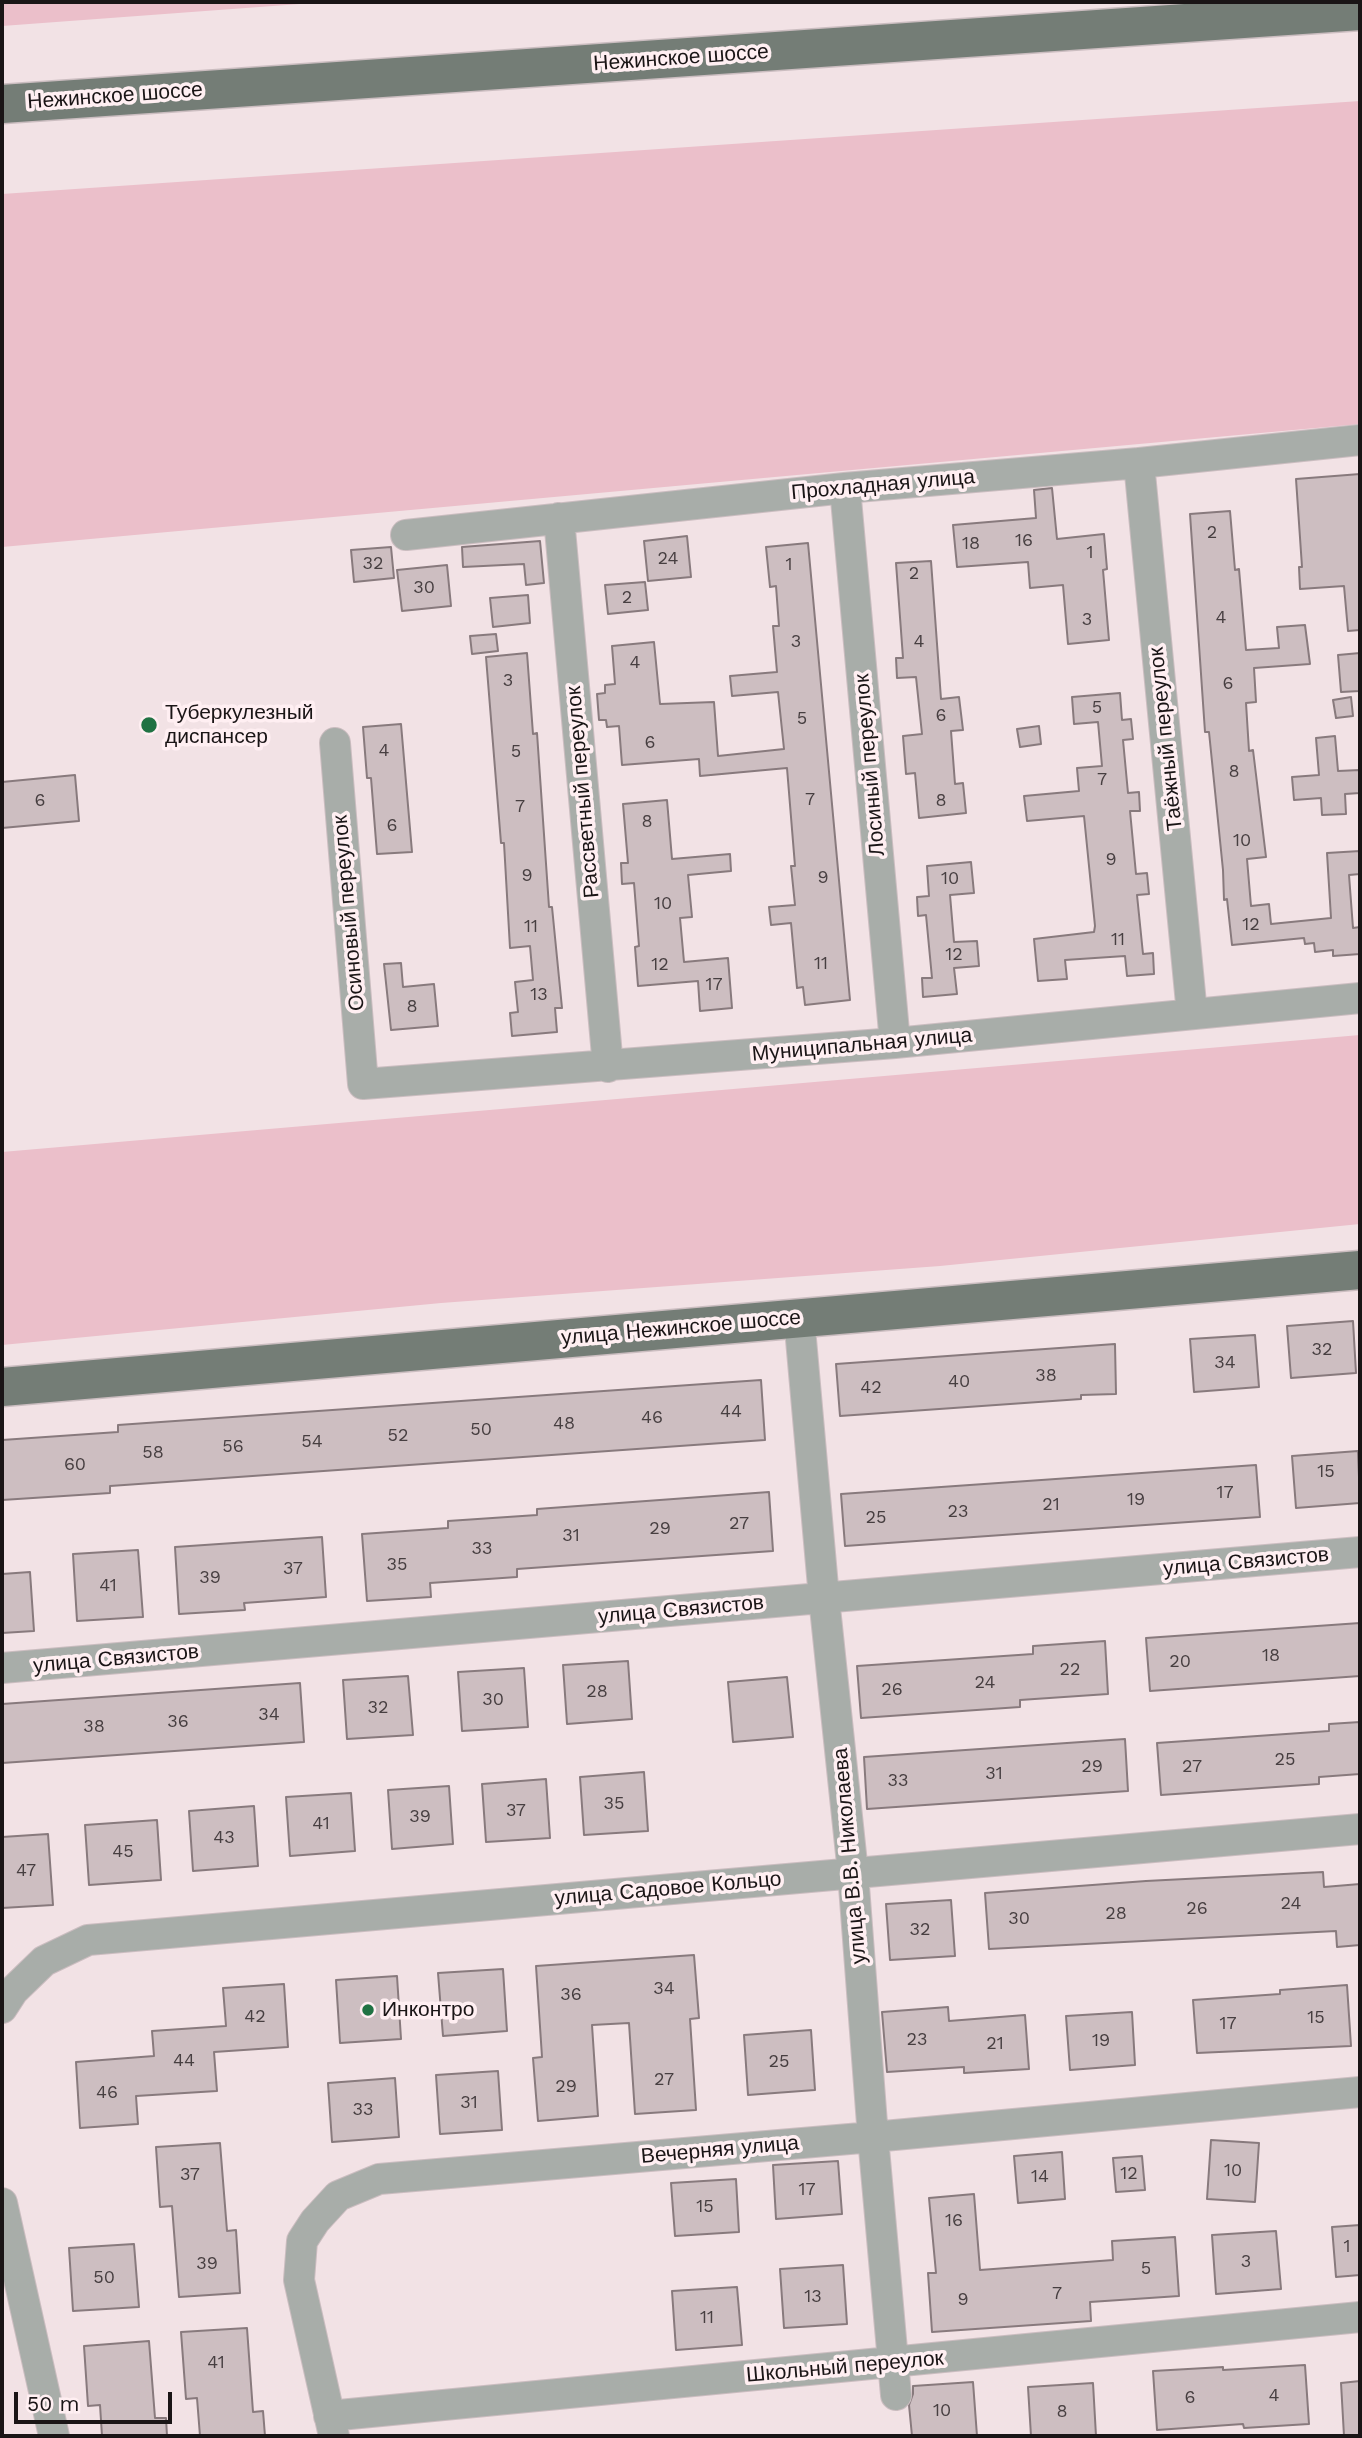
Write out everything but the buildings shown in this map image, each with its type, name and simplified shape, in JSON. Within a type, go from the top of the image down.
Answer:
[{"type":"main road","name":"Нежинское шоссе","points":[[2,85],[1168,2]]},
{"type":"main road","name":"Нежинское шоссе","points":[[2,104],[1360,11]]},
{"type":"main road","name":"улица Нежинское шоссе","points":[[2,1388],[1360,1270]]},
{"type":"street","name":"Прохладная улица","points":[[406,535],[845,488],[1139,463],[1360,440]]},
{"type":"street","name":"Таёжный переулок","points":[[1139,463],[1192,1014]]},
{"type":"street","name":"Лосиный переулок","points":[[845,488],[895,1043]]},
{"type":"street","name":"Рассветный переулок","points":[[559,518],[608,1067]]},
{"type":"street","name":"Осиновый переулок","points":[[335,743],[363,1084]]},
{"type":"street","name":"Муниципальная улица","points":[[363,1084],[895,1043],[1360,998]]},
{"type":"street","name":"улица В.В. Николаева","points":[[799,1317],[824,1598],[853,1873],[896,2395]]},
{"type":"street","name":"улица Связистов","points":[[2,1668],[1360,1552]]},
{"type":"street","name":"улица Садовое Кольцо","points":[[2,2008],[13,1991],[44,1961],[88,1940],[1360,1829]]},
{"type":"street","name":"Вечерняя улица","points":[[331,2426],[299,2280],[302,2241],[315,2221],[338,2196],[379,2179],[1360,2092]]},
{"type":"street","points":[[2,2203],[54,2436]]},
{"type":"street","name":"Школьный переулок","points":[[331,2426],[893,2362],[1360,2317]]},
{"type":"shaded area","points":[[2,2],[327,2],[2,26]]},
{"type":"shaded area","points":[[1360,101],[1360,424],[2,547],[2,194]]},
{"type":"shaded area","points":[[1360,1035],[1360,1224],[940,1266],[441,1303],[2,1345],[2,1152]]},
{"type":"place","name":"Туберкулезный диспансер","points":[[149,725]]},
{"type":"place","name":"Инконтро","points":[[368,2010]]}]
